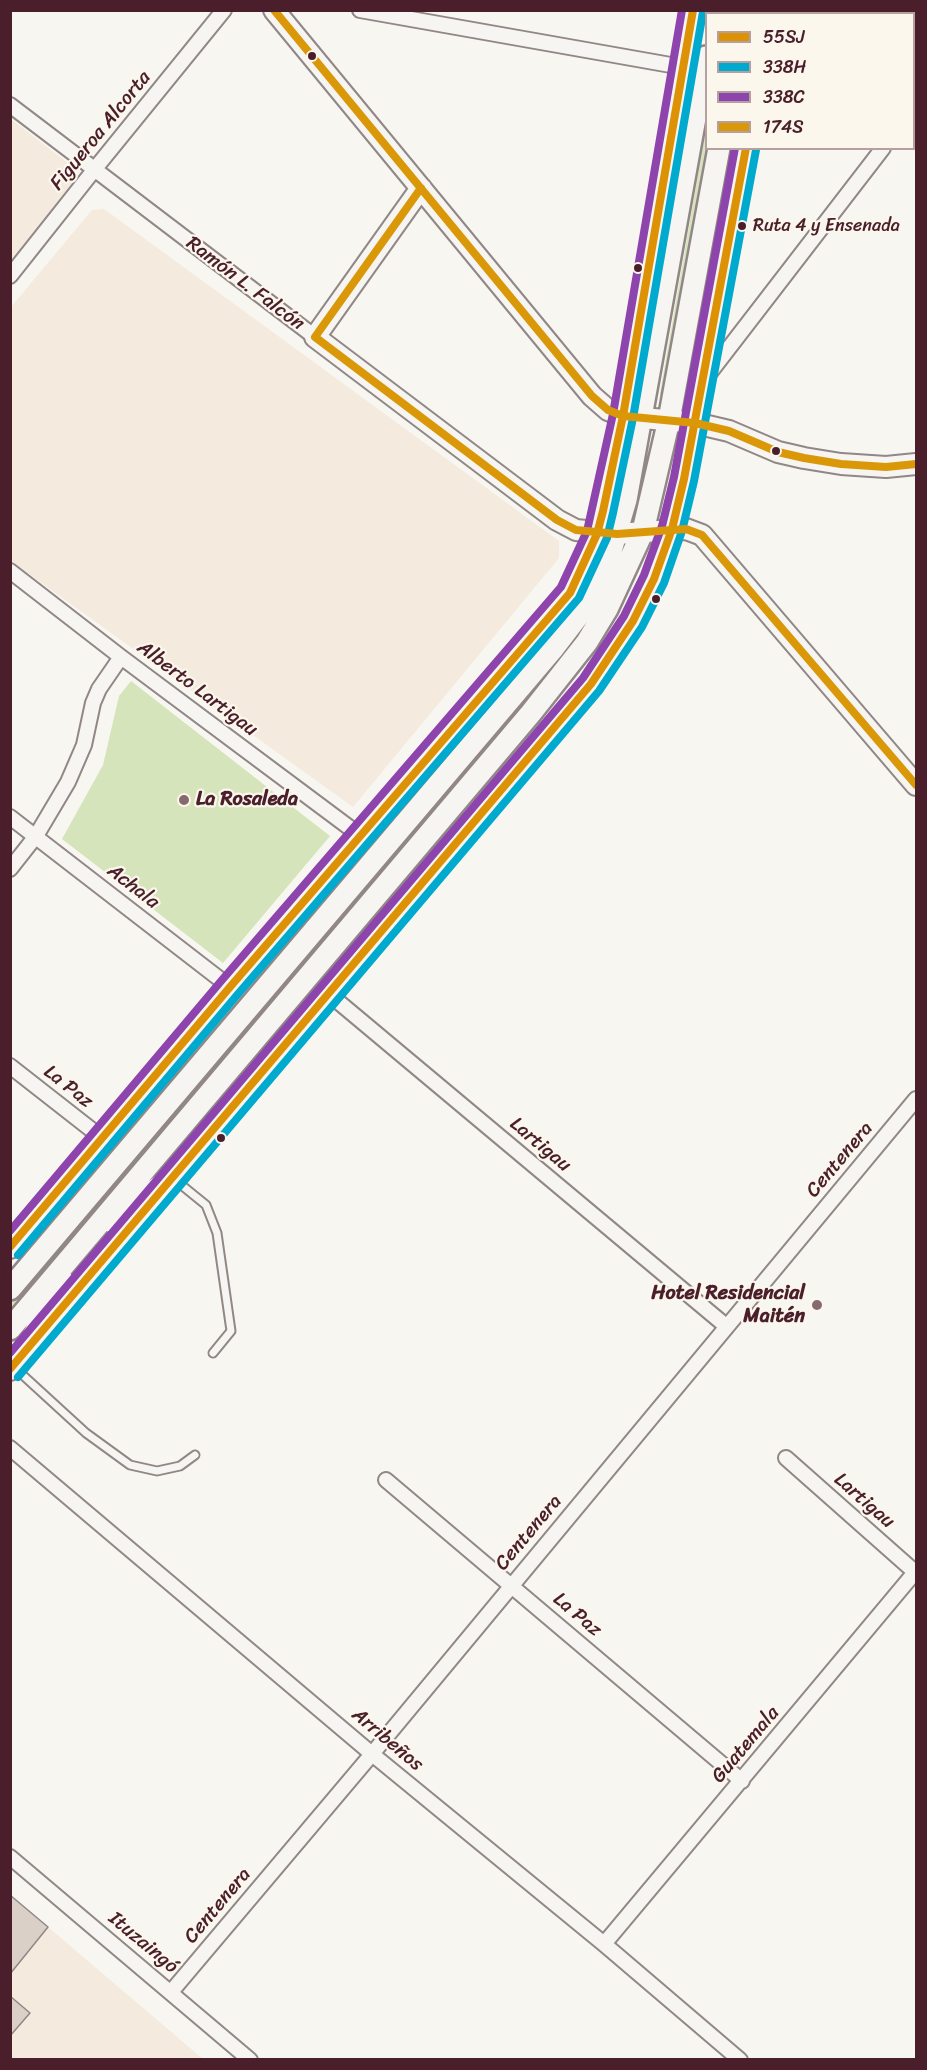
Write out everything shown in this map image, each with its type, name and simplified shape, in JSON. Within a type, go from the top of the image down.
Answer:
[{"type":"main road","points":[[10,1289],[552,650],[585,607],[608,561],[607,534],[705,62]]},
{"type":"main road","points":[[10,1329],[531,713],[587,642],[607,609],[644,531],[669,420],[719,150]]},
{"type":"main road","points":[[26,1349],[83,1244],[172,1178]]},
{"type":"street","name":"Figueroa Alcorta","points":[[10,276],[224,10]]},
{"type":"street","points":[[274,10],[592,396],[608,410],[633,417],[695,423],[729,431],[778,452],[804,458],[841,464],[886,467],[916,464]]},
{"type":"street","points":[[360,10],[682,67]]},
{"type":"street","points":[[633,417],[682,67],[693,10]]},
{"type":"street","name":"Ramón L. Falcón","points":[[10,105],[557,520],[576,531],[607,534],[686,529],[702,535],[916,785]]},
{"type":"street","points":[[12,1368],[591,684],[633,621],[654,579],[672,529],[695,423],[746,150]]},
{"type":"street","points":[[702,383],[882,150]]},
{"type":"street","points":[[315,337],[421,188]]},
{"type":"street","points":[[10,1248],[230,987],[362,837],[570,593],[583,568],[607,534]]},
{"type":"street","name":"Alberto Lartigau","points":[[10,571],[362,837]]},
{"type":"street","points":[[10,869],[36,836],[76,766],[99,688],[121,657]]},
{"type":"street","name":"Achala","points":[[10,817],[230,987]]},
{"type":"street","name":"Lartigau","points":[[329,994],[726,1326]]},
{"type":"street","name":"La Paz","points":[[10,1066],[102,1138]]},
{"type":"street","name":"Centenera","points":[[171,1992],[372,1754],[916,1099]]},
{"type":"street","name":"Arribeños","points":[[10,1448],[372,1754],[604,1944],[737,2058]]},
{"type":"street","name":"Lartigau","points":[[786,1458],[916,1572]]},
{"type":"street","name":"La Paz","points":[[386,1480],[742,1781]]},
{"type":"street","name":"Guatemala","points":[[604,1944],[916,1572]]},
{"type":"street","name":"Ituzaingó","points":[[10,1857],[250,2060]]},
{"type":"lane","points":[[172,1178],[206,1205],[217,1233],[231,1331],[213,1353]]},
{"type":"lane","points":[[12,1368],[86,1433],[130,1465],[157,1471],[180,1466],[195,1455]]},
{"type":"shaded area","points":[[11,119],[69,164],[73,175],[72,183],[11,261]]},
{"type":"shaded area","points":[[104,209],[559,541],[559,558],[353,807],[11,561],[11,307],[92,210]]},
{"type":"shaded area","points":[[10,1895],[48,1927],[203,2059],[11,2059]]},
{"type":"green space","points":[[705,135],[705,150],[712,150],[662,403],[660,393]]},
{"type":"green space","name":"La Rosaleda","points":[[131,681],[330,836],[223,963],[62,839],[103,765],[119,696]]},
{"type":"green space","points":[[354,895],[355,899],[11,1310],[11,1304]]},
{"type":"building","points":[[10,1895],[48,1927],[10,1974]]},
{"type":"building","points":[[10,1996],[30,2013],[10,2036]]},
{"type":"transit line","name":"174S","points":[[274,10],[592,396],[608,410],[623,416],[695,423],[729,431],[778,452],[804,458],[841,464],[886,467],[916,464]]},
{"type":"transit line","name":"338C","points":[[10,1231],[222,980],[561,587],[587,531],[613,414],[682,10]]},
{"type":"transit line","name":"55SJ","points":[[10,1247],[230,987],[570,593],[597,534],[603,511],[623,416],[693,10]]},
{"type":"transit line","name":"338H","points":[[18,1255],[238,994],[579,598],[607,538],[613,513],[633,418],[703,12]]},
{"type":"transit line","name":"338C","points":[[10,1353],[583,678],[624,616],[644,575],[662,526],[674,477],[735,150]]},
{"type":"transit line","name":"55SJ","points":[[10,1369],[591,684],[633,621],[654,579],[672,529],[684,479],[746,150]]},
{"type":"transit line","name":"338H","points":[[18,1377],[599,691],[642,627],[664,583],[682,531],[694,481],[756,150]]},
{"type":"transit line","name":"174S","points":[[421,188],[315,337],[557,520],[576,530],[617,534],[686,529],[702,535],[916,785]]},
{"type":"place","name":"Ruta 4 y Ensenada","points":[[742,226]]},
{"type":"place","name":"La Rosaleda","points":[[184,800]]},
{"type":"place","name":"Hotel Residencial Maitén","points":[[817,1305]]}]
